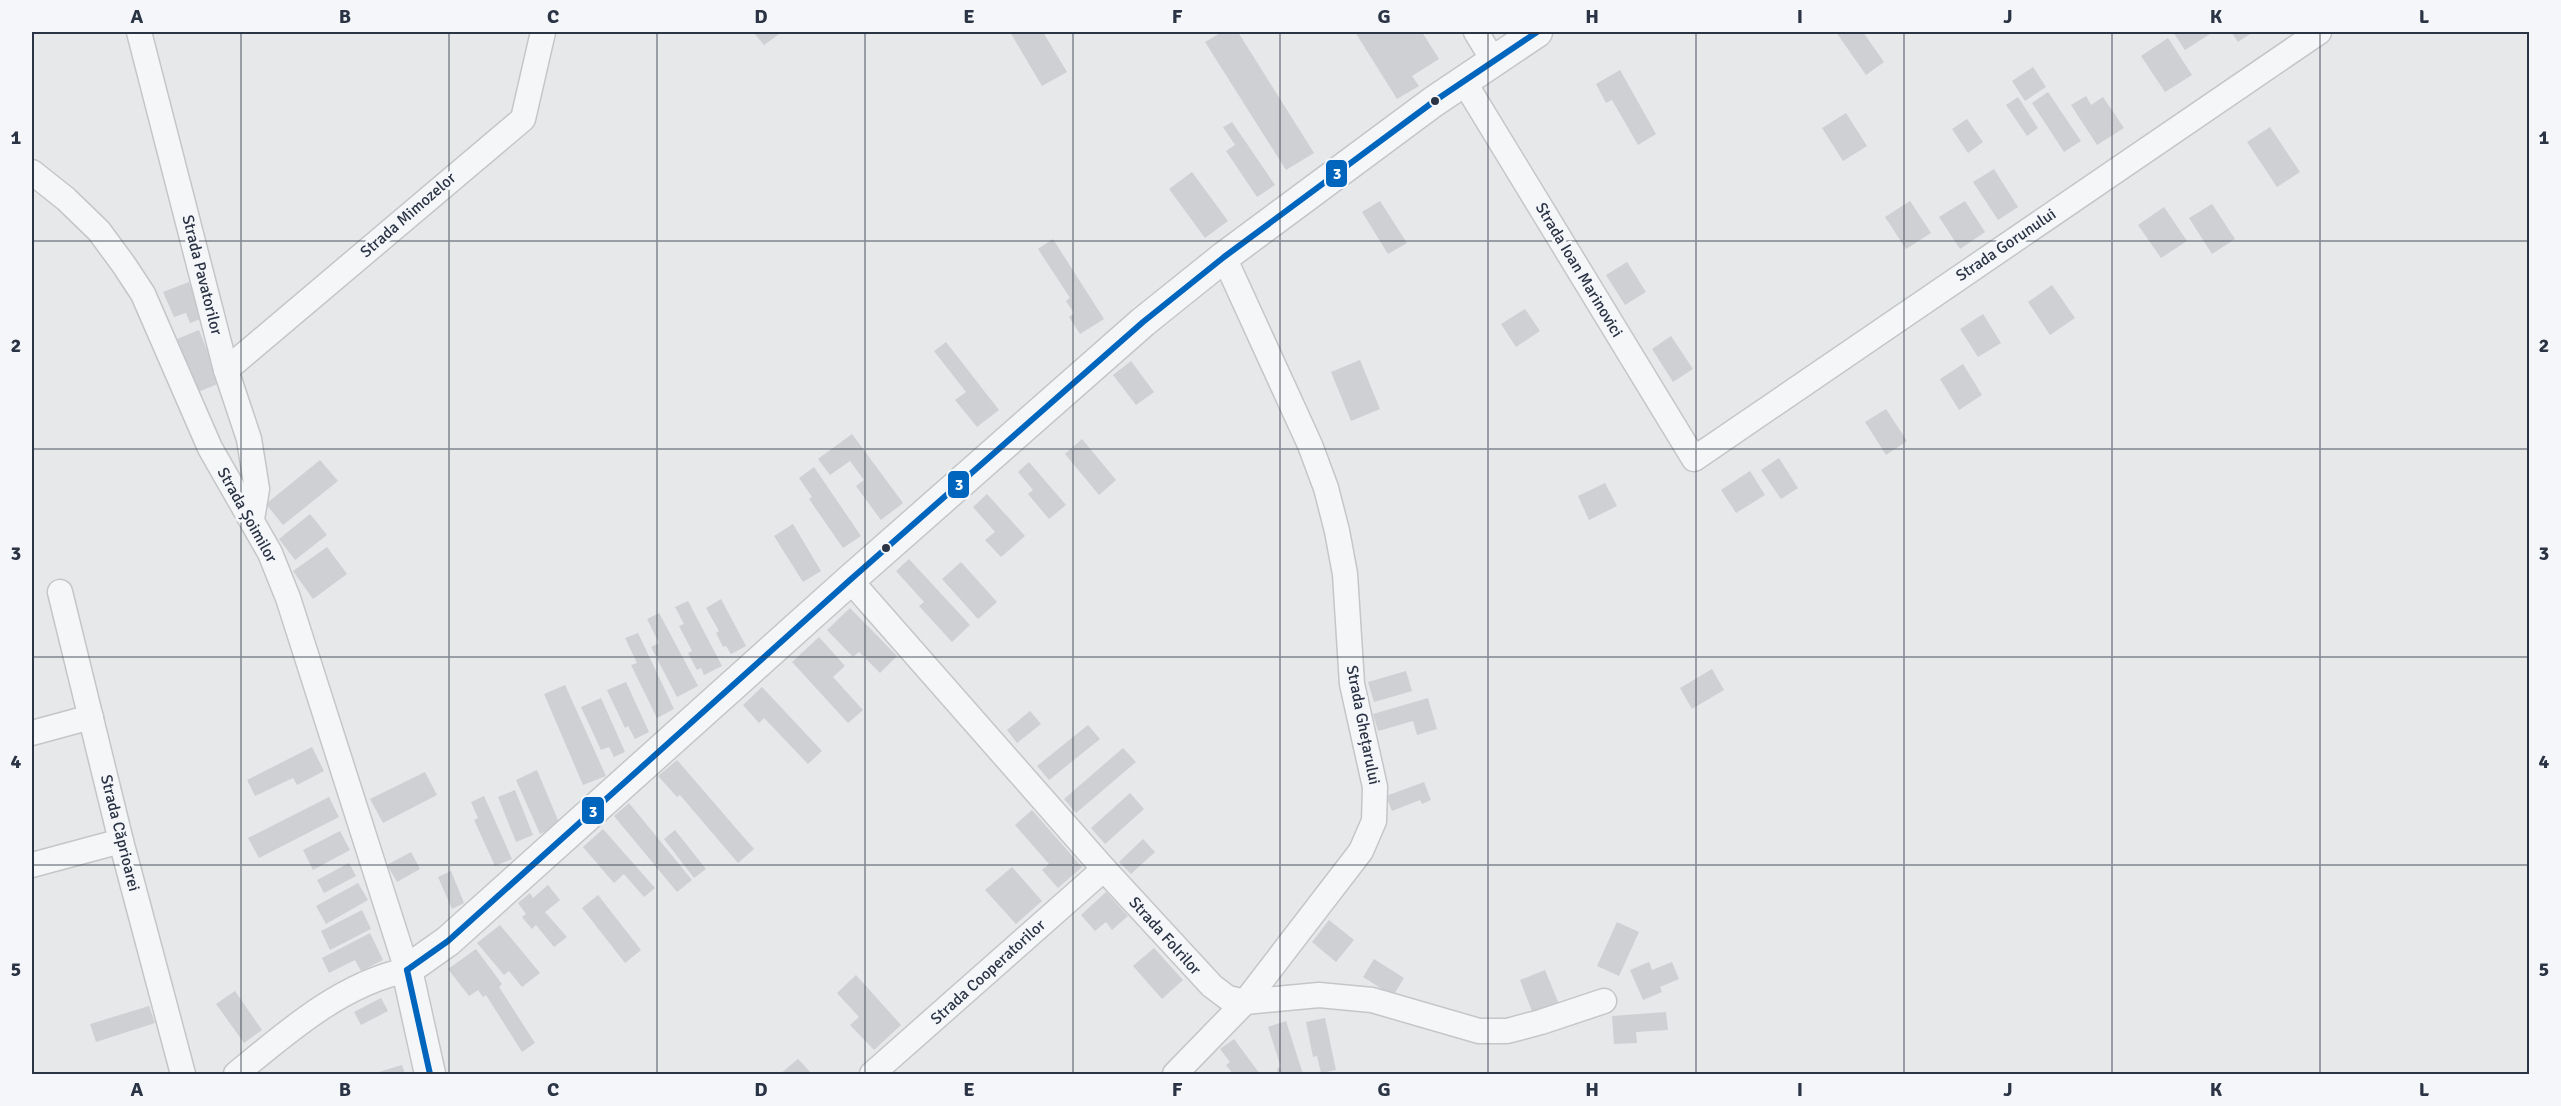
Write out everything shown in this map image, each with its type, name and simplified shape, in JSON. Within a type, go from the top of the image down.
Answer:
[{"type":"street","name":"Strada Pavatorilor","points":[[139,32],[226,370],[249,439],[257,489],[252,519]]},
{"type":"street","name":"Strada Mimozelor","points":[[226,370],[523,119],[543,32]]},
{"type":"street","points":[[1476,32],[1493,60]]},
{"type":"street","points":[[236,1074],[283,1036],[336,999],[384,975],[408,970],[448,941],[850,580],[1143,322],[1224,257],[1463,80],[1537,32]]},
{"type":"street","name":"Strada Gorunului","points":[[1694,459],[2319,32]]},
{"type":"street","name":"Strada Ioan Marinovici","points":[[1463,80],[1694,459]]},
{"type":"street","name":"Strada Șoimilor","points":[[32,172],[66,199],[99,231],[143,294],[210,448],[270,553],[288,598],[408,970]]},
{"type":"street","name":"Strada Ghețarului","points":[[1175,1074],[1245,1002],[1360,851],[1374,821],[1376,803],[1375,787],[1352,684],[1345,574],[1326,488],[1310,445],[1224,257]]},
{"type":"street","name":"Strada Folrilor","points":[[850,580],[1104,869],[1212,986],[1228,998],[1245,1002],[1319,995],[1348,996],[1372,1000],[1479,1031],[1507,1031],[1604,1001]]},
{"type":"street","name":"Strada Căprioarei","points":[[60,592],[183,1074]]},
{"type":"street","points":[[32,733],[91,717]]},
{"type":"street","points":[[32,865],[122,842]]},
{"type":"street","name":"Strada Cooperatorilor","points":[[872,1074],[1104,869]]},
{"type":"street","points":[[408,970],[430,1074]]},
{"type":"building","points":[[753,32],[782,32],[764,45]]},
{"type":"building","points":[[1010,32],[1043,32],[1067,72],[1042,86]]},
{"type":"building","points":[[1222,32],[1238,32],[1314,153],[1286,170],[1205,42]]},
{"type":"building","points":[[1355,32],[1422,32],[1439,59],[1412,76],[1419,86],[1397,99]]},
{"type":"building","points":[[1836,32],[1863,32],[1884,62],[1866,75]]},
{"type":"building","points":[[2173,32],[2213,32],[2185,50]]},
{"type":"building","points":[[2231,32],[2253,32],[2238,42]]},
{"type":"building","points":[[2168,38],[2192,75],[2165,92],[2141,56]]},
{"type":"building","points":[[2033,67],[2046,87],[2025,101],[2012,81]]},
{"type":"building","points":[[1620,70],[1656,134],[1638,145],[1612,100],[1606,103],[1596,84]]},
{"type":"building","points":[[2048,92],[2081,141],[2064,152],[2032,103]]},
{"type":"building","points":[[2086,96],[2091,105],[2103,97],[2124,128],[2097,145],[2071,105]]},
{"type":"building","points":[[2018,97],[2038,128],[2027,136],[2006,105]]},
{"type":"building","points":[[1846,113],[1867,146],[1843,161],[1822,128]]},
{"type":"building","points":[[1967,119],[1983,142],[1968,153],[1952,129]]},
{"type":"building","points":[[1232,122],[1275,185],[1257,197],[1226,151],[1235,145],[1223,127]]},
{"type":"building","points":[[2270,127],[2300,172],[2277,187],[2247,142]]},
{"type":"building","points":[[1994,169],[2018,207],[1998,220],[1973,182]]},
{"type":"building","points":[[1192,172],[1228,221],[1205,238],[1169,189]]},
{"type":"building","points":[[1380,201],[1407,243],[1388,254],[1362,212]]},
{"type":"building","points":[[1910,201],[1931,233],[1906,249],[1885,217]]},
{"type":"building","points":[[1965,201],[1985,232],[1960,249],[1939,217]]},
{"type":"building","points":[[2212,204],[2235,239],[2212,254],[2189,218]]},
{"type":"building","points":[[2164,207],[2187,241],[2161,258],[2138,225]]},
{"type":"building","points":[[1053,239],[1104,319],[1080,334],[1069,317],[1074,313],[1066,301],[1070,298],[1038,249]]},
{"type":"building","points":[[1627,262],[1646,292],[1625,305],[1606,275]]},
{"type":"building","points":[[189,282],[203,318],[190,323],[186,313],[174,317],[163,292]]},
{"type":"building","points":[[2052,285],[2075,318],[2050,335],[2028,302]]},
{"type":"building","points":[[1525,309],[1540,331],[1516,347],[1501,324]]},
{"type":"building","points":[[1983,314],[2001,343],[1978,357],[1960,329]]},
{"type":"building","points":[[199,330],[220,383],[198,392],[177,339]]},
{"type":"building","points":[[1671,336],[1693,369],[1673,382],[1652,349]]},
{"type":"building","points":[[946,342],[999,410],[977,427],[955,400],[966,392],[934,351]]},
{"type":"building","points":[[1360,360],[1380,409],[1351,421],[1331,372]]},
{"type":"building","points":[[1131,361],[1154,392],[1136,405],[1113,375]]},
{"type":"building","points":[[1963,364],[1982,395],[1959,410],[1940,379]]},
{"type":"building","points":[[1886,409],[1907,441],[1886,455],[1865,422]]},
{"type":"building","points":[[852,434],[903,503],[881,520],[856,486],[864,480],[850,461],[830,475],[818,459]]},
{"type":"building","points":[[1082,439],[1116,480],[1099,495],[1065,454]]},
{"type":"building","points":[[1779,458],[1798,488],[1781,499],[1761,470]]},
{"type":"building","points":[[320,460],[338,481],[283,525],[266,504]]},
{"type":"building","points":[[1029,462],[1066,505],[1049,519],[1028,494],[1033,490],[1018,472]]},
{"type":"building","points":[[814,467],[861,536],[843,548],[809,499],[812,497],[799,478]]},
{"type":"building","points":[[1750,471],[1765,495],[1736,513],[1721,490]]},
{"type":"building","points":[[1605,483],[1617,506],[1589,520],[1578,496]]},
{"type":"building","points":[[987,494],[1025,536],[1001,557],[985,540],[995,532],[973,507]]},
{"type":"building","points":[[310,514],[327,535],[295,560],[279,539]]},
{"type":"building","points":[[793,524],[821,571],[803,582],[774,536]]},
{"type":"building","points":[[327,547],[347,574],[313,599],[293,571]]},
{"type":"building","points":[[909,559],[970,625],[952,642],[919,606],[924,602],[896,571]]},
{"type":"building","points":[[961,562],[997,602],[978,619],[942,579]]},
{"type":"building","points":[[721,599],[746,646],[731,654],[726,646],[723,647],[716,633],[719,631],[706,608]]},
{"type":"building","points":[[688,601],[722,666],[704,675],[701,668],[697,670],[688,653],[692,651],[679,626],[684,624],[675,607]]},
{"type":"building","points":[[850,608],[897,656],[880,673],[859,652],[853,657],[827,630]]},
{"type":"building","points":[[659,613],[698,686],[677,697],[651,647],[659,643],[647,619]]},
{"type":"building","points":[[638,633],[674,709],[657,718],[631,665],[637,663],[625,638]]},
{"type":"building","points":[[819,637],[845,666],[833,677],[863,710],[848,723],[792,662]]},
{"type":"building","points":[[1712,669],[1724,690],[1692,709],[1680,688]]},
{"type":"building","points":[[1406,671],[1412,691],[1374,702],[1368,682]]},
{"type":"building","points":[[626,682],[649,732],[635,739],[628,726],[625,728],[607,690]]},
{"type":"building","points":[[565,685],[606,776],[583,785],[544,694]]},
{"type":"building","points":[[762,687],[822,751],[808,764],[764,718],[759,723],[743,705]]},
{"type":"building","points":[[601,698],[625,752],[614,757],[609,747],[601,750],[581,707]]},
{"type":"building","points":[[1428,698],[1437,729],[1417,735],[1413,721],[1378,731],[1373,714]]},
{"type":"building","points":[[1030,711],[1041,724],[1017,743],[1007,730]]},
{"type":"building","points":[[1088,725],[1100,739],[1049,780],[1037,766]]},
{"type":"building","points":[[312,747],[324,771],[297,785],[293,778],[255,796],[247,780]]},
{"type":"building","points":[[1123,748],[1136,762],[1076,813],[1064,799]]},
{"type":"building","points":[[677,760],[754,849],[738,863],[680,795],[677,797],[658,776]]},
{"type":"building","points":[[537,770],[560,825],[540,834],[516,780]]},
{"type":"building","points":[[425,772],[437,795],[383,823],[370,799]]},
{"type":"building","points":[[1424,782],[1431,800],[1422,804],[1420,800],[1392,811],[1386,796]]},
{"type":"building","points":[[515,790],[533,835],[516,842],[498,797]]},
{"type":"building","points":[[1130,793],[1144,809],[1105,844],[1091,828]]},
{"type":"building","points":[[484,796],[512,859],[495,866],[474,820],[478,818],[471,802]]},
{"type":"building","points":[[329,797],[339,817],[259,858],[248,838]]},
{"type":"building","points":[[629,803],[692,880],[677,892],[614,816]]},
{"type":"building","points":[[1032,810],[1082,867],[1058,888],[1042,870],[1049,864],[1015,825]]},
{"type":"building","points":[[603,829],[655,888],[644,897],[624,874],[614,883],[583,847]]},
{"type":"building","points":[[675,830],[706,869],[694,878],[664,839]]},
{"type":"building","points":[[340,831],[350,850],[313,870],[303,850]]},
{"type":"building","points":[[1143,839],[1155,852],[1131,874],[1119,862]]},
{"type":"building","points":[[411,852],[420,869],[397,882],[387,865]]},
{"type":"building","points":[[349,863],[356,876],[324,893],[317,880]]},
{"type":"building","points":[[1012,867],[1042,901],[1016,924],[985,890]]},
{"type":"building","points":[[451,871],[464,903],[452,909],[438,877]]},
{"type":"building","points":[[358,883],[368,900],[326,924],[316,906]]},
{"type":"building","points":[[548,885],[560,900],[545,912],[567,937],[554,947],[536,925],[532,929],[522,917],[526,914],[518,903],[530,893],[533,898]]},
{"type":"building","points":[[1106,892],[1128,916],[1112,930],[1106,922],[1095,931],[1081,915]]},
{"type":"building","points":[[598,895],[641,950],[625,963],[582,908]]},
{"type":"building","points":[[362,910],[371,929],[330,950],[321,931]]},
{"type":"building","points":[[1329,920],[1354,940],[1336,962],[1312,942]]},
{"type":"building","points":[[1617,922],[1639,932],[1619,976],[1597,966]]},
{"type":"building","points":[[500,925],[540,973],[522,987],[509,971],[504,975],[477,943]]},
{"type":"building","points":[[370,933],[383,960],[361,971],[355,960],[329,973],[322,958]]},
{"type":"building","points":[[1154,948],[1183,980],[1162,999],[1133,966]]},
{"type":"building","points":[[476,949],[502,984],[499,987],[535,1043],[522,1052],[486,995],[483,997],[478,990],[469,996],[448,969]]},
{"type":"building","points":[[1374,959],[1404,978],[1393,996],[1363,977]]},
{"type":"building","points":[[1649,962],[1652,970],[1672,962],[1679,979],[1660,987],[1662,992],[1643,1000],[1630,970]]},
{"type":"building","points":[[1545,970],[1559,1004],[1533,1014],[1520,980]]},
{"type":"building","points":[[856,975],[901,1025],[874,1050],[850,1025],[859,1017],[837,993]]},
{"type":"building","points":[[235,991],[262,1030],[244,1043],[216,1004]]},
{"type":"building","points":[[381,998],[388,1011],[361,1025],[354,1012]]},
{"type":"building","points":[[149,1006],[155,1023],[96,1042],[90,1024]]},
{"type":"building","points":[[1666,1012],[1668,1030],[1636,1032],[1637,1043],[1614,1044],[1612,1016]]},
{"type":"building","points":[[1325,1018],[1336,1070],[1321,1073],[1317,1056],[1313,1057],[1306,1022]]},
{"type":"building","points":[[1286,1021],[1303,1074],[1278,1074],[1277,1069],[1281,1067],[1268,1027]]},
{"type":"building","points":[[1234,1039],[1260,1074],[1239,1074],[1238,1072],[1233,1074],[1226,1065],[1230,1062],[1220,1049]]},
{"type":"building","points":[[798,1059],[812,1074],[780,1074]]},
{"type":"building","points":[[402,1065],[405,1074],[372,1074]]},
{"type":"transit line","name":"3","points":[[407,970],[448,941],[850,580],[1143,322],[1224,257],[1433,102],[1537,32]]},
{"type":"transit line","name":"3","points":[[407,970],[430,1074]]}]
